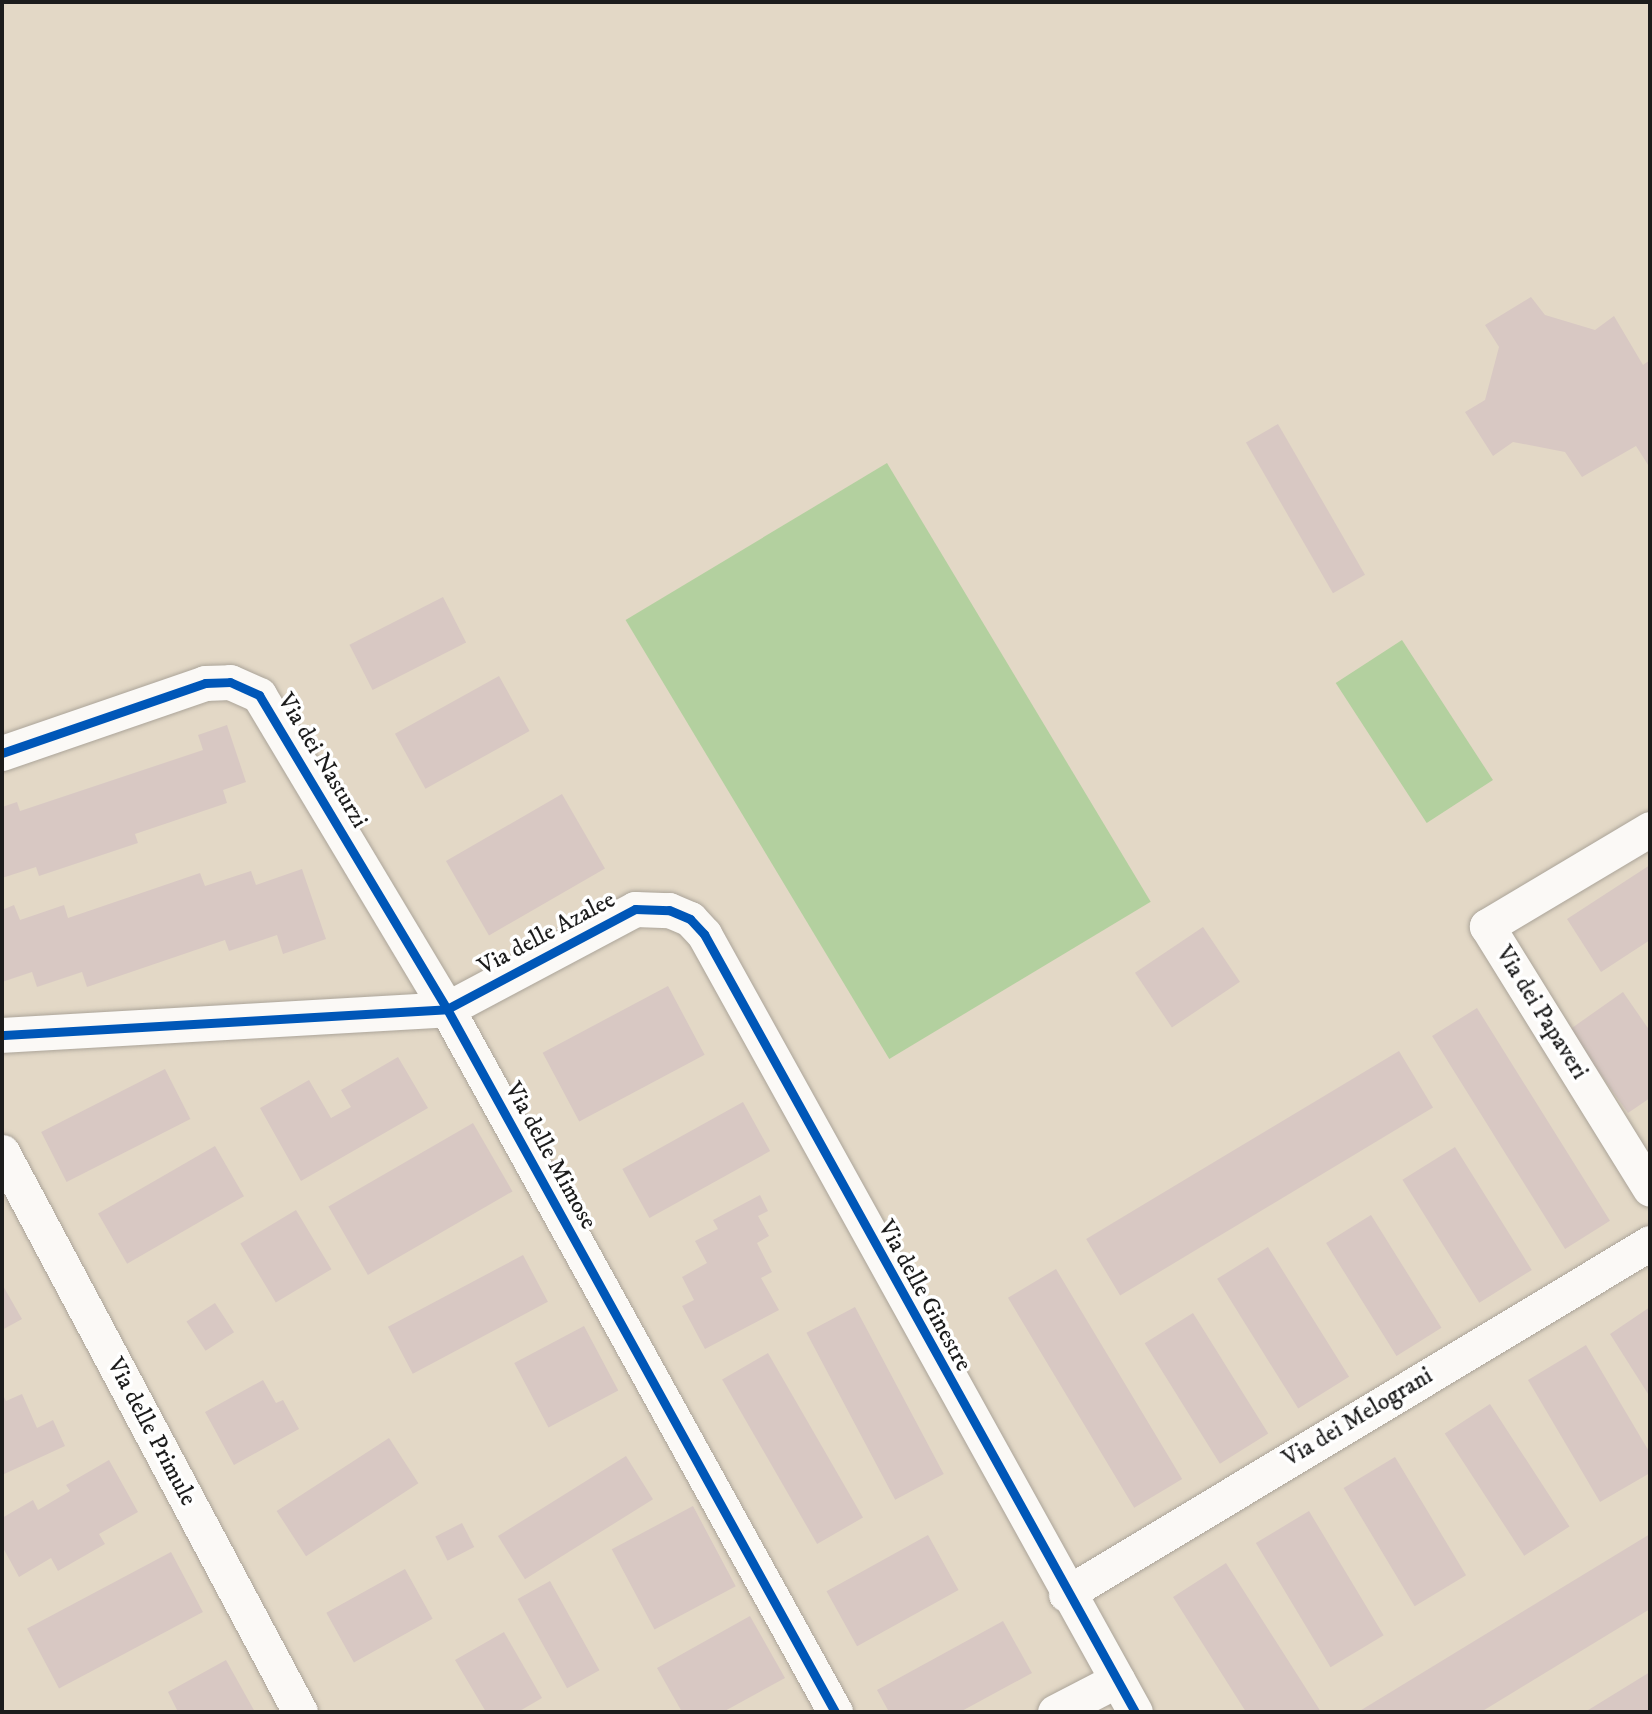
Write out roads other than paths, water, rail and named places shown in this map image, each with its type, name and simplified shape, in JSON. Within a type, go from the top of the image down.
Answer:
[{"type":"street","name":"Via dei Nasturzi","points":[[2,753],[205,683],[230,682],[249,688],[272,712],[447,1009]]},
{"type":"street","name":"Via dei Papaveri","points":[[1650,829],[1487,926],[1650,1189]]},
{"type":"street","name":"Via delle Azalee","points":[[447,1009],[625,914],[645,908],[669,910]]},
{"type":"street","name":"Via delle Ginestre","points":[[669,910],[690,919],[704,934],[1066,1594],[1135,1712]]},
{"type":"street","points":[[2,1035],[447,1009]]},
{"type":"street","name":"Via delle Mimose","points":[[447,1009],[835,1712]]},
{"type":"street","name":"Via delle Primule","points":[[2,1152],[300,1712]]},
{"type":"street","name":"Via dei Melograni","points":[[1066,1594],[1650,1243]]},
{"type":"street","points":[[1055,1712],[1117,1680]]}]
